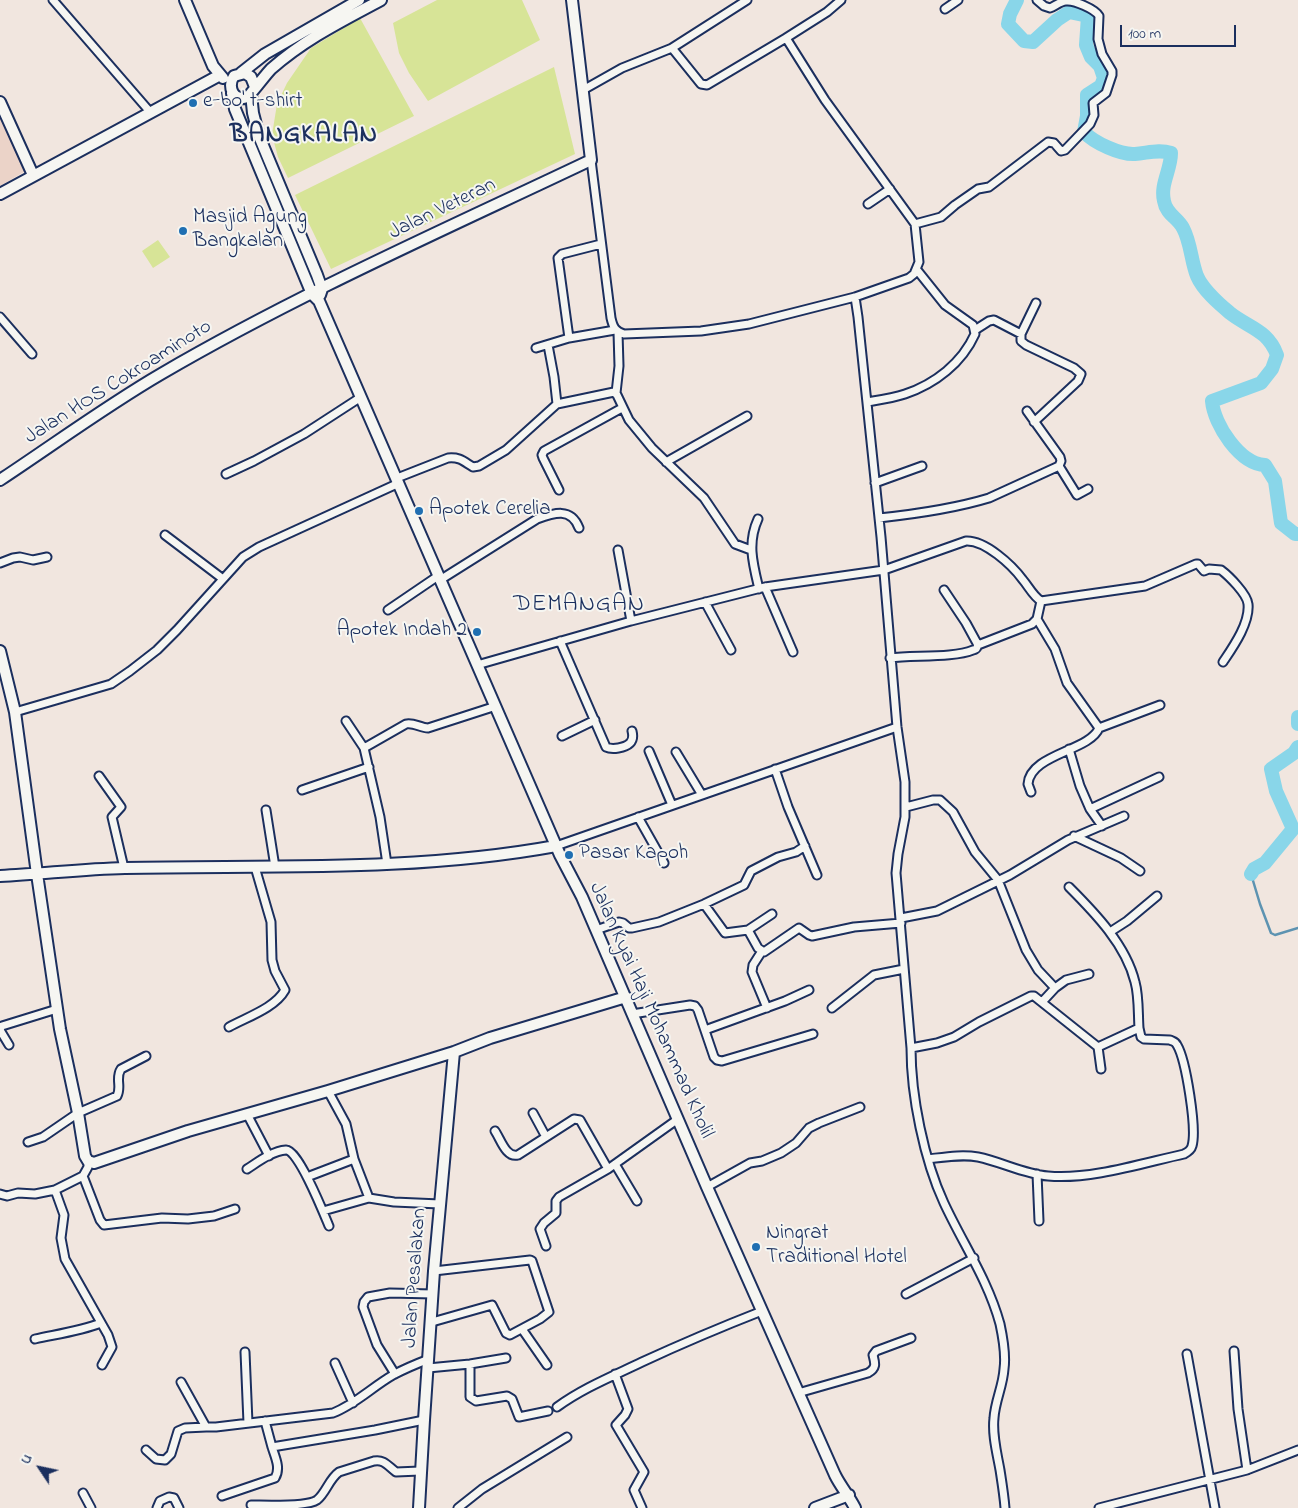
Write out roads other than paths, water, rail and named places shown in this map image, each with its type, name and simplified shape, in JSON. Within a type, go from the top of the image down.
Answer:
[{"type":"street","points":[[53,0],[151,113]]},
{"type":"street","points":[[185,0],[213,66],[231,88],[235,96],[242,98],[253,91],[271,70],[317,34],[381,0]]},
{"type":"street","points":[[318,295],[269,189],[236,109],[231,88],[234,76],[241,73],[264,54],[359,0]]},
{"type":"street","points":[[572,0],[601,244],[611,318],[616,331],[618,366],[616,393],[629,420],[666,462],[704,498],[736,544],[751,550]]},
{"type":"street","points":[[583,90],[622,68],[672,48],[747,0]]},
{"type":"street","points":[[672,48],[704,86],[786,38],[842,0]]},
{"type":"street","points":[[945,9],[958,0]]},
{"type":"street","points":[[915,224],[941,217],[955,204],[978,189],[989,187],[1048,142],[1054,143],[1062,151],[1065,150],[1086,129],[1094,115],[1092,103],[1106,93],[1112,71],[1102,54],[1098,40],[1099,26],[1097,13],[1072,1],[1064,1],[1050,8],[1037,0]]},
{"type":"street","points":[[536,348],[568,338],[616,331],[624,334],[718,330],[748,324],[854,297],[909,278],[917,270],[919,262],[915,224],[825,100],[786,38]]},
{"type":"street","points":[[241,73],[251,77],[255,123],[317,274],[318,295]]},
{"type":"street","points":[[0,194],[220,75]]},
{"type":"street","points":[[0,102],[33,175]]},
{"type":"street","name":"Jalan Veteran","points":[[318,295],[591,160]]},
{"type":"street","points":[[269,189],[279,184]]},
{"type":"street","points":[[868,204],[890,189]]},
{"type":"street","points":[[568,338],[558,258],[562,254],[601,244]]},
{"type":"street","points":[[867,402],[905,394],[945,372],[953,366],[973,338],[975,330],[973,325],[945,305],[917,270]]},
{"type":"street","name":"Jalan Kyai Haji Mohammad Kholil","points":[[318,295],[556,846],[626,997],[843,1497],[855,1508]]},
{"type":"street","name":"Jalan HOS Cokroaminoto","points":[[0,480],[160,374],[223,340],[318,295]]},
{"type":"street","points":[[854,297],[858,317],[879,518],[897,727],[905,782],[906,807],[896,863],[911,1048],[911,1071],[928,1159],[936,1185],[974,1258],[992,1300],[1000,1326],[1004,1370],[994,1418],[993,1436],[1005,1508]]},
{"type":"street","points":[[1034,422],[1078,381],[1081,374],[1074,368],[1021,341],[1021,334],[1036,303]]},
{"type":"street","points":[[0,317],[32,354]]},
{"type":"street","points":[[975,330],[989,320],[994,320],[1021,334]]},
{"type":"street","points":[[548,345],[557,404]]},
{"type":"street","points":[[15,712],[111,684],[157,650],[243,557],[259,546],[448,458],[462,458],[473,467],[479,466],[506,450],[557,404],[574,399],[616,393]]},
{"type":"street","points":[[226,474],[304,434],[361,397]]},
{"type":"street","points":[[559,490],[543,458],[544,451],[622,408]]},
{"type":"street","points":[[879,518],[927,512],[977,502],[1059,466],[1060,457],[1027,412]]},
{"type":"street","points":[[666,462],[747,416]]},
{"type":"street","points":[[875,483],[922,466]]},
{"type":"street","points":[[1059,466],[1077,495],[1088,489]]},
{"type":"street","points":[[388,610],[537,519],[554,513],[564,513],[576,521],[579,528]]},
{"type":"street","points":[[758,519],[752,534],[752,560],[762,588],[793,652]]},
{"type":"street","points":[[165,535],[223,579]]},
{"type":"street","points":[[477,665],[631,620],[762,588],[884,570],[970,540],[988,548],[1010,566],[1041,601],[1145,586],[1196,564],[1204,571],[1209,569],[1221,570],[1246,597],[1248,604],[1243,628],[1235,645],[1223,662]]},
{"type":"street","points":[[618,550],[631,620]]},
{"type":"street","points":[[0,563],[20,557],[33,560],[47,557]]},
{"type":"street","points":[[944,590],[978,645]]},
{"type":"street","points":[[890,658],[957,654],[974,650],[978,645],[1032,624],[1036,619],[1041,601]]},
{"type":"street","points":[[705,602],[731,650]]},
{"type":"street","points":[[1036,619],[1055,649],[1067,683],[1099,728]]},
{"type":"street","points":[[560,641],[604,744],[608,749],[612,750],[631,742],[632,731]]},
{"type":"street","points":[[0,651],[15,712],[57,1009],[85,1156],[88,1161],[88,1167],[83,1176],[55,1190],[35,1194],[18,1193],[7,1196],[0,1194]]},
{"type":"street","points":[[1031,792],[1028,779],[1033,771],[1047,760],[1095,735],[1099,728],[1160,705]]},
{"type":"street","points":[[364,748],[406,724],[410,723],[428,728],[496,706]]},
{"type":"street","points":[[562,736],[595,720]]},
{"type":"street","points":[[346,721],[364,748],[380,816],[386,864]]},
{"type":"street","points":[[0,876],[124,868],[255,868],[386,864],[519,853],[556,846],[897,727]]},
{"type":"street","points":[[1069,749],[1080,786],[1090,809],[1102,826]]},
{"type":"street","points":[[649,751],[672,805]]},
{"type":"street","points":[[676,752],[702,795]]},
{"type":"street","points":[[302,790],[368,767]]},
{"type":"street","points":[[776,769],[788,807],[817,875]]},
{"type":"street","points":[[99,776],[121,807],[112,818],[124,868]]},
{"type":"street","points":[[1090,809],[1159,777]]},
{"type":"street","points":[[906,807],[940,800],[953,812],[975,852],[998,880],[1026,950],[1038,970],[1055,988]]},
{"type":"street","points":[[266,810],[275,867]]},
{"type":"street","points":[[767,1008],[752,972],[752,965],[762,951],[768,950],[799,928],[812,936],[901,921],[937,911],[998,880],[1074,836],[1124,816]]},
{"type":"street","points":[[638,817],[664,863]]},
{"type":"street","points":[[1074,836],[1121,858],[1140,871]]},
{"type":"street","points":[[596,930],[618,922],[623,923],[629,928],[659,922],[704,904],[744,885],[752,871],[778,857],[796,852],[806,846]]},
{"type":"street","points":[[229,1027],[272,1004],[285,990],[275,971],[272,960],[271,922],[255,868]]},
{"type":"street","points":[[928,1159],[962,1156],[977,1157],[1037,1174],[1063,1176],[1097,1172],[1184,1154],[1190,1150],[1194,1122],[1185,1073],[1177,1045],[1170,1040],[1144,1039],[1141,1037],[1136,983],[1130,966],[1110,932],[1097,915],[1069,888]]},
{"type":"street","points":[[1110,932],[1127,921],[1157,896]]},
{"type":"street","points":[[704,904],[725,934],[748,930],[772,914]]},
{"type":"street","points":[[748,930],[762,951]]},
{"type":"street","points":[[832,1008],[874,975],[904,969]]},
{"type":"street","points":[[1042,1002],[1055,988],[1066,980],[1089,974]]},
{"type":"street","points":[[705,1030],[767,1008],[809,990]]},
{"type":"street","points":[[911,1048],[937,1043],[954,1037],[979,1022],[1034,996],[1098,1047],[1100,1069]]},
{"type":"street","points":[[88,1161],[94,1162],[188,1131],[328,1091],[626,997]]},
{"type":"street","points":[[632,1014],[690,1005],[695,1006],[714,1057],[722,1061],[813,1034]]},
{"type":"street","points":[[9,1045],[0,1030],[2,1026],[57,1009]]},
{"type":"street","points":[[1098,1047],[1139,1028]]},
{"type":"street","name":"Jalan Pesalakan","points":[[420,1508],[420,1471],[432,1322],[434,1271],[454,1052]]},
{"type":"street","points":[[28,1142],[43,1137],[78,1113],[117,1096],[120,1091],[118,1077],[121,1069],[146,1056]]},
{"type":"street","points":[[328,1091],[346,1124],[354,1158],[369,1198]]},
{"type":"street","points":[[707,1187],[750,1163],[762,1161],[781,1153],[796,1143],[809,1128],[819,1122],[860,1107]]},
{"type":"street","points":[[533,1113],[546,1136]]},
{"type":"street","points":[[247,1114],[269,1156]]},
{"type":"street","points":[[495,1131],[509,1154],[518,1156],[574,1119],[580,1120],[637,1201]]},
{"type":"street","points":[[546,1246],[540,1229],[556,1213],[558,1199],[612,1166],[678,1119]]},
{"type":"street","points":[[247,1169],[269,1156],[289,1150],[293,1153],[307,1177],[329,1226]]},
{"type":"street","points":[[307,1177],[354,1158]]},
{"type":"street","points":[[1037,1174],[1038,1220]]},
{"type":"street","points":[[83,1176],[100,1220],[104,1225],[162,1218],[188,1219],[214,1216],[235,1209]]},
{"type":"street","points":[[55,1190],[64,1215],[61,1238],[65,1259],[108,1335],[112,1347],[102,1365]]},
{"type":"street","points":[[323,1211],[369,1198],[394,1202],[440,1204]]},
{"type":"street","points":[[906,1294],[974,1258]]},
{"type":"street","points":[[432,1322],[489,1305],[494,1306],[507,1335],[522,1329],[549,1313],[531,1260],[434,1271]]},
{"type":"street","points":[[395,1374],[377,1345],[363,1307],[364,1302],[368,1297],[390,1293],[433,1294]]},
{"type":"street","points":[[557,1407],[573,1396],[615,1374],[762,1311]]},
{"type":"street","points":[[35,1339],[65,1332],[80,1331],[101,1323]]},
{"type":"street","points":[[522,1329],[547,1365]]},
{"type":"street","points":[[798,1393],[868,1373],[876,1364],[873,1356],[876,1350],[911,1338]]},
{"type":"street","points":[[1234,1351],[1238,1409],[1247,1470]]},
{"type":"street","points":[[245,1352],[248,1423]]},
{"type":"street","points":[[1187,1354],[1215,1508]]},
{"type":"street","points":[[146,1450],[156,1459],[165,1460],[171,1454],[178,1431],[185,1428],[333,1413],[353,1403],[395,1374],[428,1364],[470,1364],[506,1358]]},
{"type":"street","points":[[335,1363],[353,1403]]},
{"type":"street","points":[[470,1364],[470,1397],[472,1400],[507,1396],[512,1399],[519,1417],[548,1411]]},
{"type":"street","points":[[615,1374],[628,1409],[616,1425],[644,1472],[634,1490],[642,1508]]},
{"type":"street","points":[[181,1382],[206,1427]]},
{"type":"street","points":[[272,1447],[424,1420]]},
{"type":"street","points":[[222,1496],[274,1478],[278,1473],[265,1421]]},
{"type":"street","points":[[458,1508],[492,1482],[567,1437]]},
{"type":"street","points":[[1101,1508],[1247,1470],[1298,1450]]},
{"type":"street","points":[[251,1505],[311,1503],[320,1497],[339,1472],[374,1461],[383,1461],[396,1472],[420,1471]]},
{"type":"street","points":[[83,1493],[91,1508]]},
{"type":"street","points":[[157,1508],[160,1501],[169,1497],[174,1498],[178,1508]]},
{"type":"street","points":[[815,1508],[843,1497]]},
{"type":"waterway","points":[[1017,0],[1010,14],[1008,24],[1024,41],[1033,42],[1057,20],[1069,12],[1088,16],[1086,45],[1091,57],[1100,66],[1104,78],[1101,86],[1087,95],[1087,116],[1084,132],[1088,136],[1101,144],[1123,153],[1135,154],[1162,151],[1171,153],[1163,189],[1164,201],[1167,209],[1186,234],[1197,276],[1207,291],[1221,305],[1269,340],[1277,355],[1272,369],[1261,383],[1212,401],[1214,411],[1223,432],[1238,451],[1246,458],[1265,465],[1275,481],[1281,523],[1295,534],[1298,534]]},
{"type":"waterway","points":[[1298,717],[1298,724]]},
{"type":"waterway","points":[[1251,874],[1254,869],[1265,863],[1293,829],[1276,791],[1271,769],[1294,753],[1298,747]]},
{"type":"waterway","points":[[1251,874],[1271,933],[1275,935],[1298,928]]},
{"type":"place","name":"e-bo' t-shirt","points":[[193,103]]},
{"type":"place","name":"Masjid Agung Bangkalan","points":[[183,231]]},
{"type":"place","name":"Apotek Cerelia","points":[[419,511]]},
{"type":"place","name":"Apotek Indah 2","points":[[477,632]]},
{"type":"place","name":"Pasar Kapoh","points":[[569,855]]},
{"type":"place","name":"Ningrat Traditional Hotel","points":[[756,1247]]},
{"type":"district","name":"BANGKALAN","points":[[304,137]]},
{"type":"district","name":"DEMANGAN","points":[[579,606]]}]
